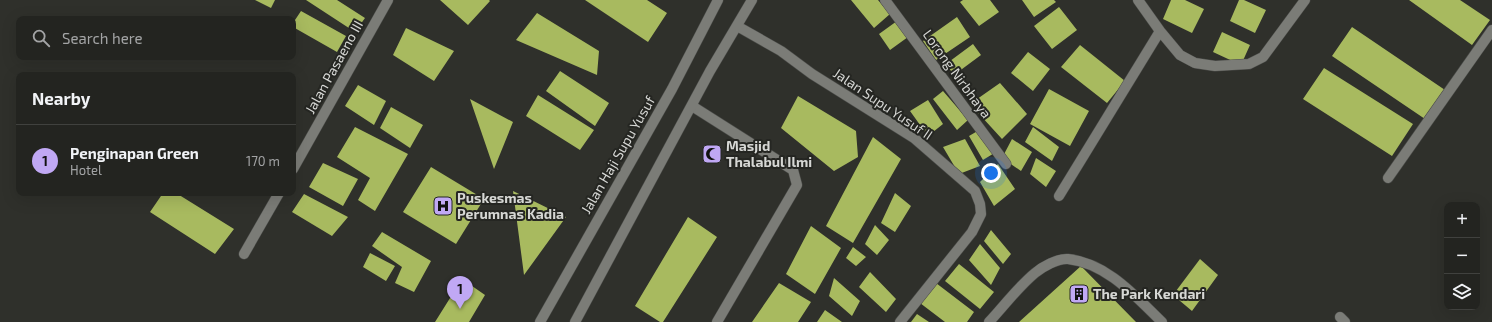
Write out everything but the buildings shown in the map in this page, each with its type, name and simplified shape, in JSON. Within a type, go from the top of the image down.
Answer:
[{"type":"street","name":"Jalan Pasaeno III","points":[[296,164],[388,0]]},
{"type":"street","name":"Jalan Haji Supu Yusuf","points":[[540,322],[672,89],[718,0]]},
{"type":"street","name":"Lorong Nirbhaya","points":[[885,0],[1006,164]]},
{"type":"street","points":[[1138,0],[1160,31],[1180,55],[1195,63],[1215,66],[1249,64],[1263,57],[1305,0]]},
{"type":"street","points":[[575,322],[737,26],[747,2]]},
{"type":"street","name":"Jalan Supu Yusuf II","points":[[737,26],[780,50],[812,74],[914,138],[975,191],[980,204],[981,214],[972,232],[900,322]]},
{"type":"street","points":[[1388,178],[1492,30]]},
{"type":"street","points":[[1058,196],[1160,31]]},
{"type":"street","points":[[692,106],[793,170],[797,184],[717,322]]},
{"type":"street","points":[[244,254],[277,196]]},
{"type":"street","points":[[988,322],[1035,273],[1058,260],[1067,259],[1100,268],[1128,290],[1162,322]]},
{"type":"place","name":"Masjid Thalabul Ilmi","points":[[712,154]]},
{"type":"place","name":"Puskesmas Perumnas Kadia","points":[[443,206]]},
{"type":"place","name":"The Park Kendari","points":[[1079,294]]},
{"type":"place","name":"Penginapan Green","points":[[460,309]]}]
